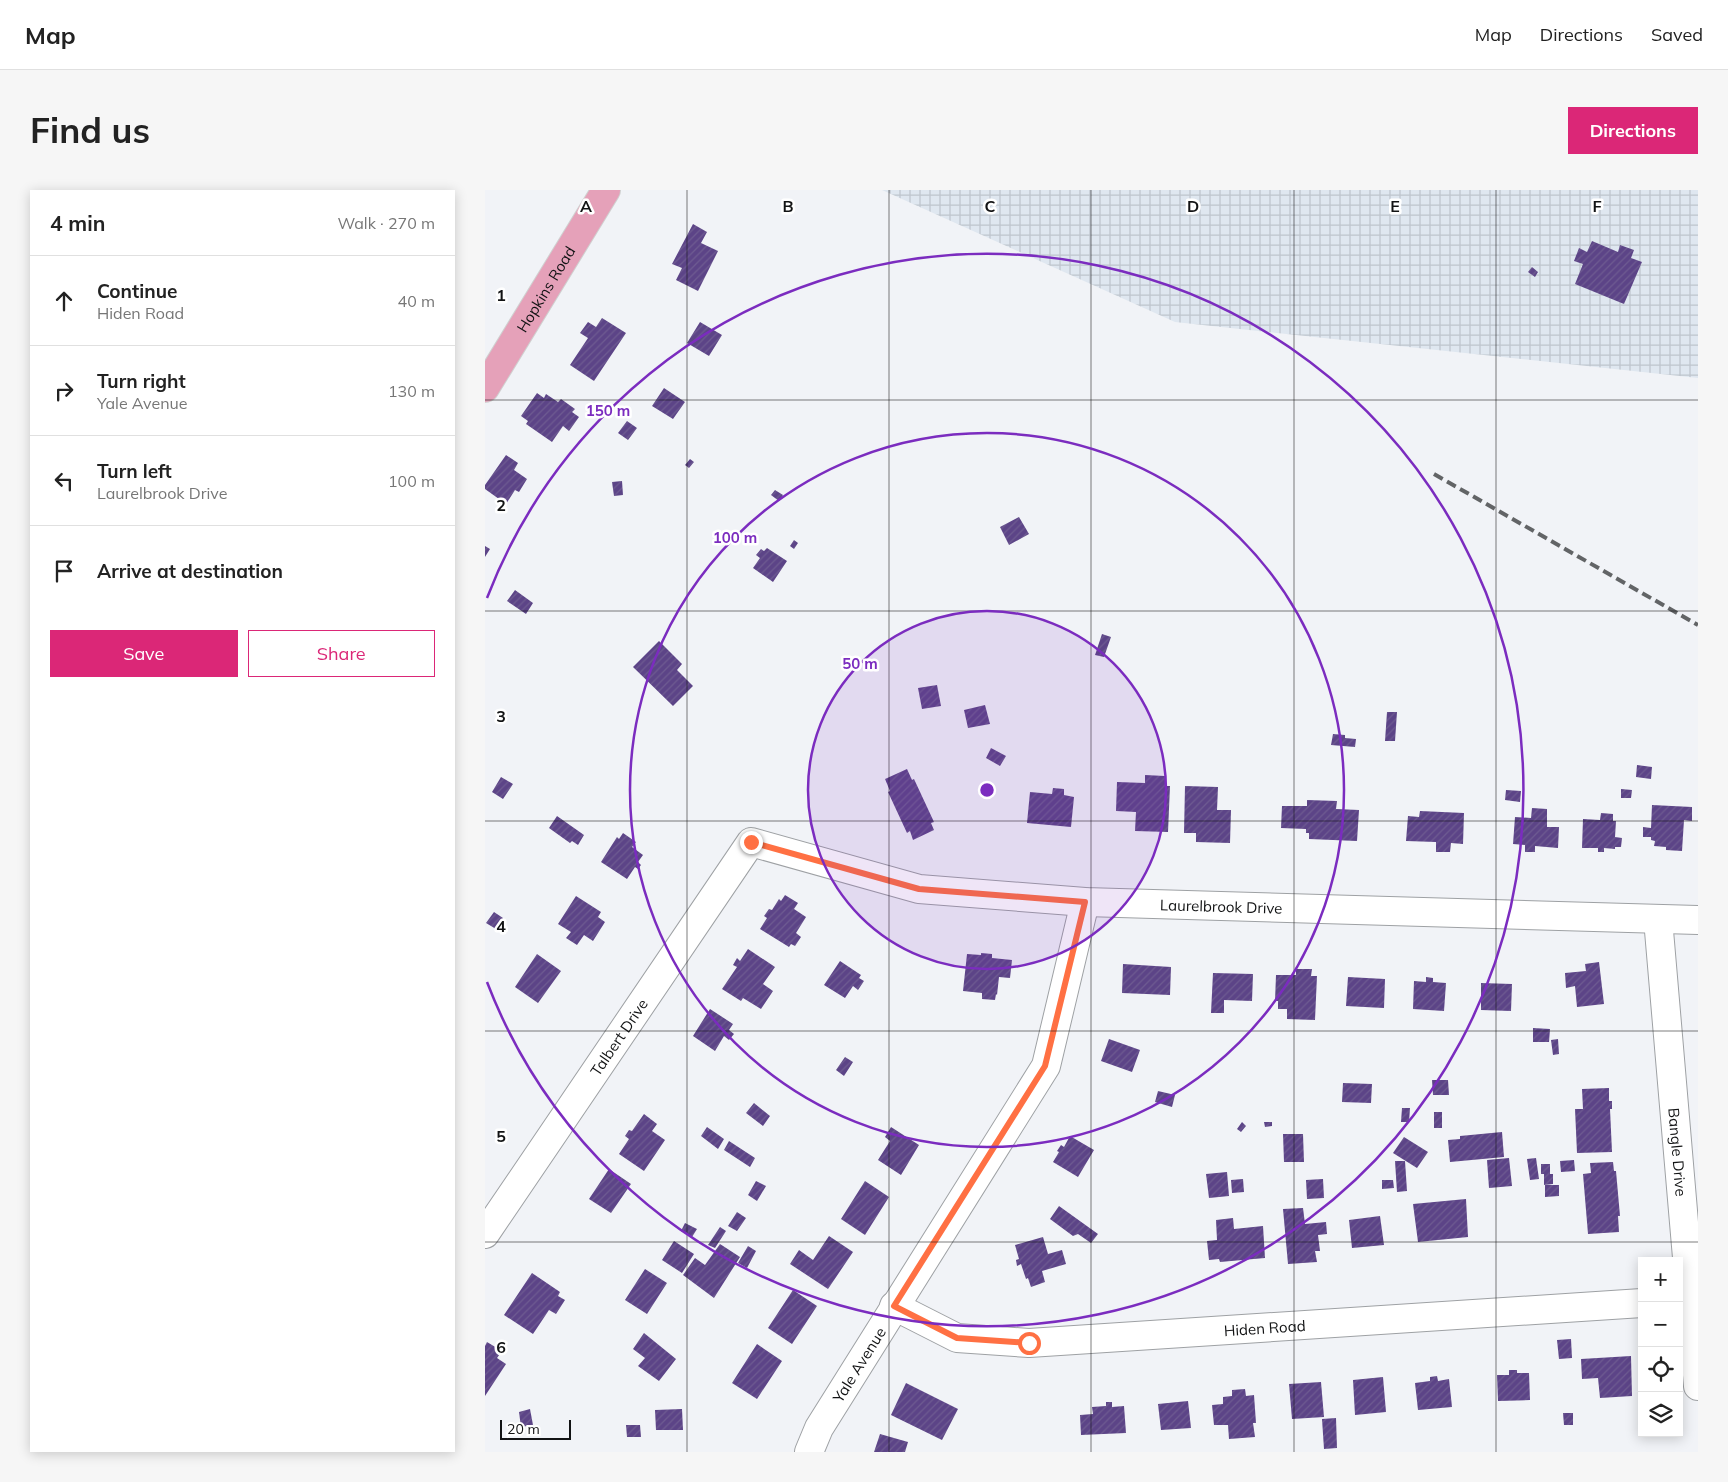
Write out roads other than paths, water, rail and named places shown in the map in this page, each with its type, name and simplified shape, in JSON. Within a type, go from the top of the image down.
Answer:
[{"type":"main road","name":"Hopkins Road","points":[[485,388],[492,360],[600,200]]},
{"type":"street","name":"Laurelbrook Drive","points":[[751,842],[919,889],[1085,902],[1698,920]]},
{"type":"street","name":"Talbert Drive","points":[[485,1234],[751,842]]},
{"type":"street","name":"Yale Avenue","points":[[809,1452],[819,1428],[1045,1066],[1085,902]]},
{"type":"street","name":"Bangle Drive","points":[[1658,919],[1685,1300],[1698,1386]]},
{"type":"street","name":"Hiden Road","points":[[894,1306],[957,1338],[1029,1343],[1638,1303]]},
{"type":"railway","points":[[1434,474],[1698,625]]}]
